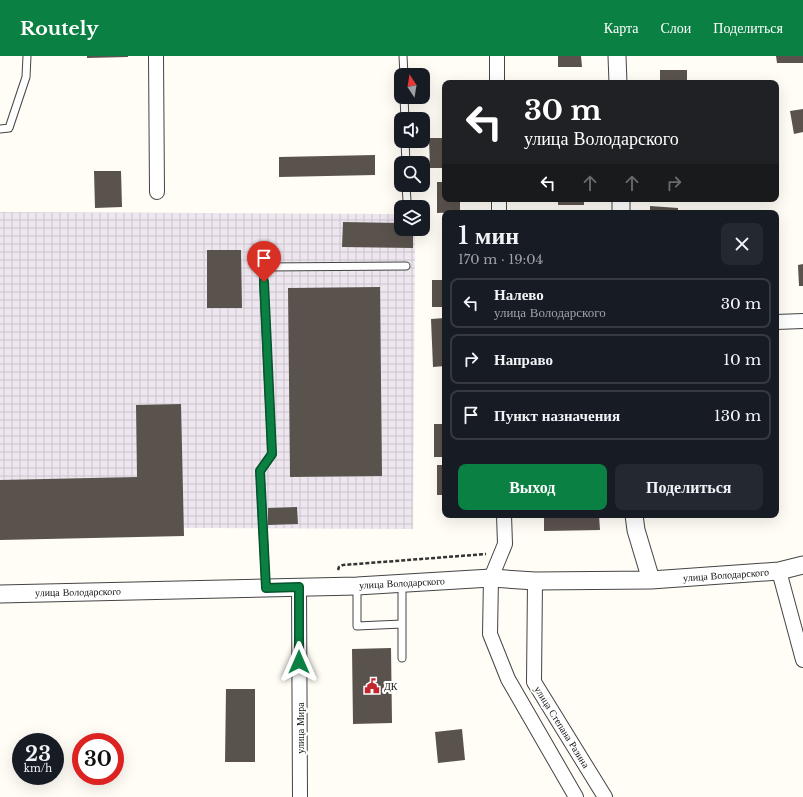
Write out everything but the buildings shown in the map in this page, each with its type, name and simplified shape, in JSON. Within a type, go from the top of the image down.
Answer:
[{"type":"street","points":[[156,56],[157,192]]},
{"type":"street","points":[[497,56],[497,80]]},
{"type":"street","points":[[617,56],[618,80]]},
{"type":"street","points":[[779,322],[803,321]]},
{"type":"street","points":[[504,518],[505,544],[491,578],[490,634],[508,679],[576,797]]},
{"type":"street","points":[[634,518],[636,530],[651,580]]},
{"type":"street","name":"улица Володарского","points":[[0,594],[357,586],[491,578],[535,581],[651,580],[779,571],[803,565]]},
{"type":"street","points":[[779,571],[803,660]]},
{"type":"street","name":"улица Степана Разина","points":[[535,581],[534,682],[605,797]]},
{"type":"street","name":"улица Мира","points":[[299,587],[300,797]]},
{"type":"lane","points":[[0,128],[9,128],[26,77],[27,56]]},
{"type":"lane","points":[[403,56],[404,68]]},
{"type":"lane","points":[[266,588],[260,471],[272,454],[263,266],[406,266]]},
{"type":"lane","points":[[402,583],[402,658]]},
{"type":"lane","points":[[357,586],[357,626],[402,624]]},
{"type":"shaded area","points":[[0,212],[394,214],[394,236],[415,236],[413,529],[0,527]]},
{"type":"place","name":"ДК","points":[[372,686]]},
{"type":"route","points":[[264,282],[272,454],[260,471],[266,588],[299,587],[299,662]]}]
